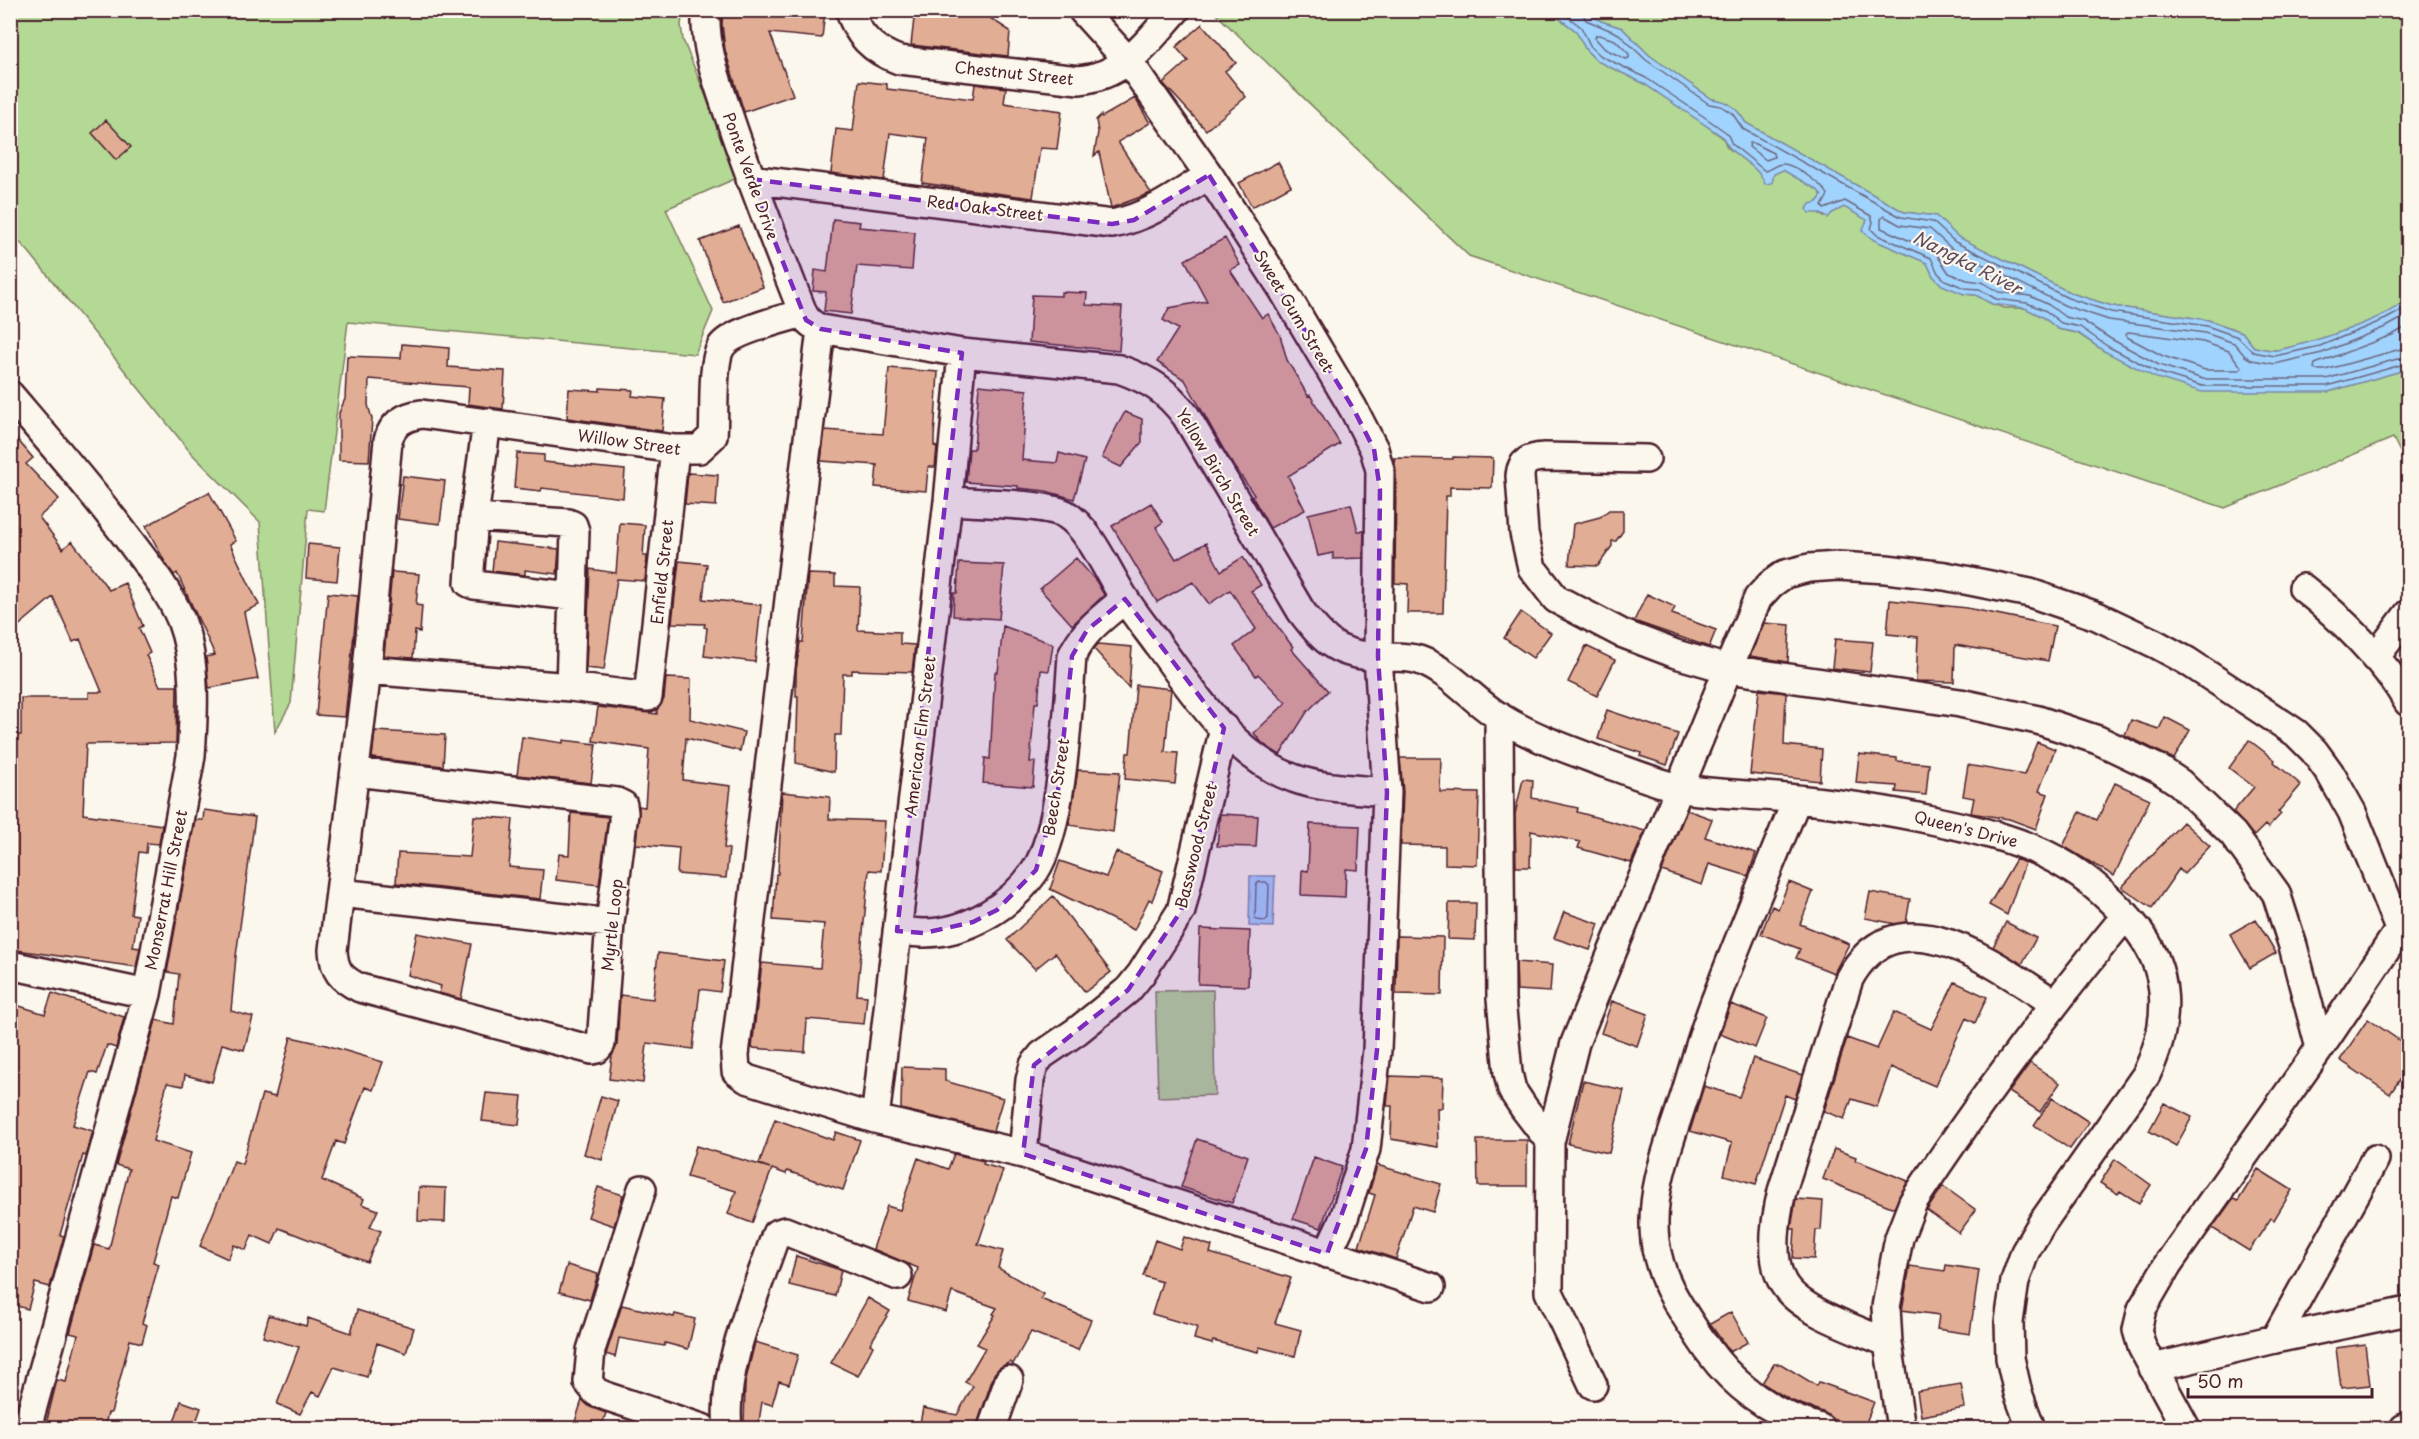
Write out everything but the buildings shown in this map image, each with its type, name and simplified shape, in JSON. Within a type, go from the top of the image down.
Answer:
[{"type":"street","name":"Ponte Verde Drive","points":[[706,10],[705,29],[711,60],[750,178],[812,321]]},
{"type":"street","name":"Chestnut Street","points":[[850,10],[859,32],[867,42],[891,57],[911,63],[1079,80],[1100,76],[1129,62],[1176,10]]},
{"type":"street","name":"Sweet Gum Street","points":[[1082,10],[1129,62],[1209,175],[1283,290],[1353,408],[1374,449],[1380,470],[1378,657],[1387,792],[1377,1050],[1366,1149],[1357,1183],[1327,1254]]},
{"type":"street","name":"Red Oak Street","points":[[750,178],[1112,224],[1134,219],[1159,207],[1209,175]]},
{"type":"street","name":"Yellow Birch Street","points":[[812,321],[962,353],[1119,369],[1158,386],[1171,397],[1186,416],[1301,611],[1316,631],[1333,646],[1352,654],[1417,659],[1439,669],[1456,681]]},
{"type":"street","name":"Willow Street","points":[[367,670],[388,440],[390,433],[400,421],[422,414],[675,449],[699,449],[712,436],[715,372],[721,347],[742,333],[812,321]]},
{"type":"street","points":[[812,321],[734,1063],[736,1071],[747,1079],[874,1119],[1023,1154],[1431,1287]]},
{"type":"street","name":"American Elm Street","points":[[874,1119],[948,501],[962,353]]},
{"type":"street","name":"Monserrat Hill Street","points":[[10,395],[92,489],[170,597],[182,622],[189,651],[194,718],[191,756],[147,994],[27,1428]]},
{"type":"street","points":[[487,422],[474,517],[469,583],[573,596]]},
{"type":"street","name":"Enfield Street","points":[[570,687],[643,698],[650,694],[675,449]]},
{"type":"street","points":[[1646,459],[1544,457],[1525,462],[1520,476],[1524,533],[1532,568],[1556,599],[1621,633],[1676,654],[1728,669],[1960,704],[2038,720],[2098,740],[2159,770],[2180,783],[2233,834],[2276,893],[2293,946],[2320,1048]]},
{"type":"street","points":[[948,501],[1047,508],[1063,513],[1084,532],[1125,599],[1192,692],[1224,728],[1272,769],[1291,778],[1310,784],[1387,792]]},
{"type":"street","points":[[474,517],[573,525],[575,531],[570,687],[367,670],[340,893],[610,923]]},
{"type":"street","points":[[1593,1385],[1549,1292],[1550,1142],[1575,1043],[1758,598],[1771,584],[1785,574],[1809,568],[1838,566],[1945,576],[2030,593],[2097,616],[2187,661],[2296,733],[2330,773],[2352,813],[2404,923],[2320,1048],[2168,1264],[2142,1309],[2137,1330],[2142,1347],[2186,1428]]},
{"type":"street","points":[[2303,588],[2333,612],[2376,658],[2409,702]]},
{"type":"street","name":"Beech Street","points":[[897,930],[924,933],[946,930],[973,922],[997,910],[1036,870],[1045,849],[1058,791],[1072,656],[1087,630],[1125,599]]},
{"type":"street","points":[[2376,658],[2409,614]]},
{"type":"street","name":"Queen's Drive","points":[[1456,681],[1499,716],[1539,738],[1679,788],[1882,809],[1996,834],[2032,847],[2067,866],[2100,890],[2126,915],[2147,940],[2157,960],[2163,985],[2162,1032],[2157,1052],[2146,1075],[2042,1223],[2015,1281],[2009,1322],[2010,1358],[2018,1393],[2031,1428]]},
{"type":"street","points":[[1499,716],[1501,999],[1508,1073],[1512,1089],[1550,1142]]},
{"type":"street","name":"Basswood Street","points":[[1023,1154],[1030,1080],[1034,1065],[1042,1055],[1077,1031],[1128,990],[1142,974],[1181,911],[1224,728]]},
{"type":"street","name":"Myrtle Loop","points":[[340,893],[333,963],[338,974],[347,981],[360,988],[592,1050],[597,1049],[601,1044],[610,923],[624,813],[623,805],[617,802],[356,771]]},
{"type":"street","points":[[1797,799],[1716,998],[1658,1181],[1655,1239],[1665,1282],[1708,1351],[1724,1371],[1743,1390],[1767,1407],[1797,1421],[1820,1428]]},
{"type":"street","points":[[1901,1428],[1888,1343],[1886,1307],[1899,1238],[1913,1202],[1959,1133],[2054,1004],[2126,915]]},
{"type":"street","points":[[1888,1343],[1823,1314],[1793,1295],[1783,1283],[1777,1260],[1776,1218],[1782,1191],[1849,979],[1856,965],[1884,943],[1912,935],[1922,936],[1952,944],[2003,970],[2054,1004]]},
{"type":"street","points":[[10,965],[147,994]]},
{"type":"street","points":[[2275,1339],[2375,1159]]},
{"type":"street","points":[[642,1189],[591,1350],[588,1382],[596,1392],[702,1428]]},
{"type":"street","points":[[729,1428],[726,1405],[737,1349],[776,1234],[785,1231],[898,1276]]},
{"type":"street","points":[[2153,1368],[2409,1311]]},
{"type":"street","points":[[992,1428],[1009,1380]]},
{"type":"street","points":[[2404,1428],[2409,1427]]},
{"type":"highlighted area","points":[[1209,175],[1353,408],[1374,449],[1380,490],[1378,657],[1387,792],[1377,1050],[1366,1149],[1327,1254],[1023,1154],[1034,1065],[1128,990],[1181,911],[1224,728],[1125,599],[1087,630],[1072,656],[1058,791],[1036,870],[997,910],[973,922],[924,933],[897,931],[962,353],[821,329],[806,320],[750,179],[1112,224],[1134,220]]},
{"type":"green space","points":[[11,11],[683,11],[681,25],[683,40],[739,177],[666,209],[713,311],[695,354],[348,322],[324,511],[308,509],[291,703],[275,732],[260,522],[191,453],[29,252],[11,233]]},
{"type":"green space","points":[[1213,11],[1549,11],[1576,31],[1586,50],[1597,61],[1643,83],[1700,121],[1723,138],[1727,147],[1757,170],[1762,178],[1783,170],[1818,190],[1822,196],[1817,202],[1819,213],[1824,217],[1844,207],[1868,220],[1874,240],[1927,263],[1933,276],[1964,294],[1976,295],[2005,308],[2025,308],[2043,317],[2058,329],[2077,333],[2104,351],[2328,392],[2408,369],[2408,468],[2393,438],[2225,508],[1469,256]]},
{"type":"green space","points":[[1585,11],[2408,11],[2408,296],[2386,313],[2348,329],[2289,347],[2268,350],[2254,347],[2242,332],[2208,320],[2112,306],[2071,293],[1958,237],[1936,216],[1904,212],[1746,123],[1732,106],[1712,99],[1649,55],[1622,28],[1601,21]]},
{"type":"green space","points":[[1213,990],[1215,1095],[1158,1097],[1155,991]]},
{"type":"water","name":"Nangka River","points":[[1550,11],[1585,11],[1601,21],[1622,28],[1649,55],[1712,99],[1732,106],[1746,123],[1904,212],[1936,216],[1958,237],[2071,293],[2112,306],[2208,320],[2242,332],[2254,347],[2274,350],[2327,337],[2369,321],[2387,313],[2408,296],[2408,369],[2328,392],[2202,392],[2154,377],[2104,351],[2078,333],[2058,329],[2043,317],[2025,308],[1992,304],[1976,295],[1964,294],[1942,285],[1933,276],[1927,263],[1874,240],[1862,231],[1867,220],[1844,207],[1832,213],[1828,218],[1819,213],[1809,213],[1807,209],[1810,204],[1817,202],[1822,196],[1818,190],[1783,170],[1774,174],[1772,183],[1765,184],[1756,170],[1732,150],[1723,137],[1643,83],[1597,61],[1586,50],[1576,31]]},
{"type":"water","points":[[1250,876],[1275,876],[1273,927],[1249,926]]}]
